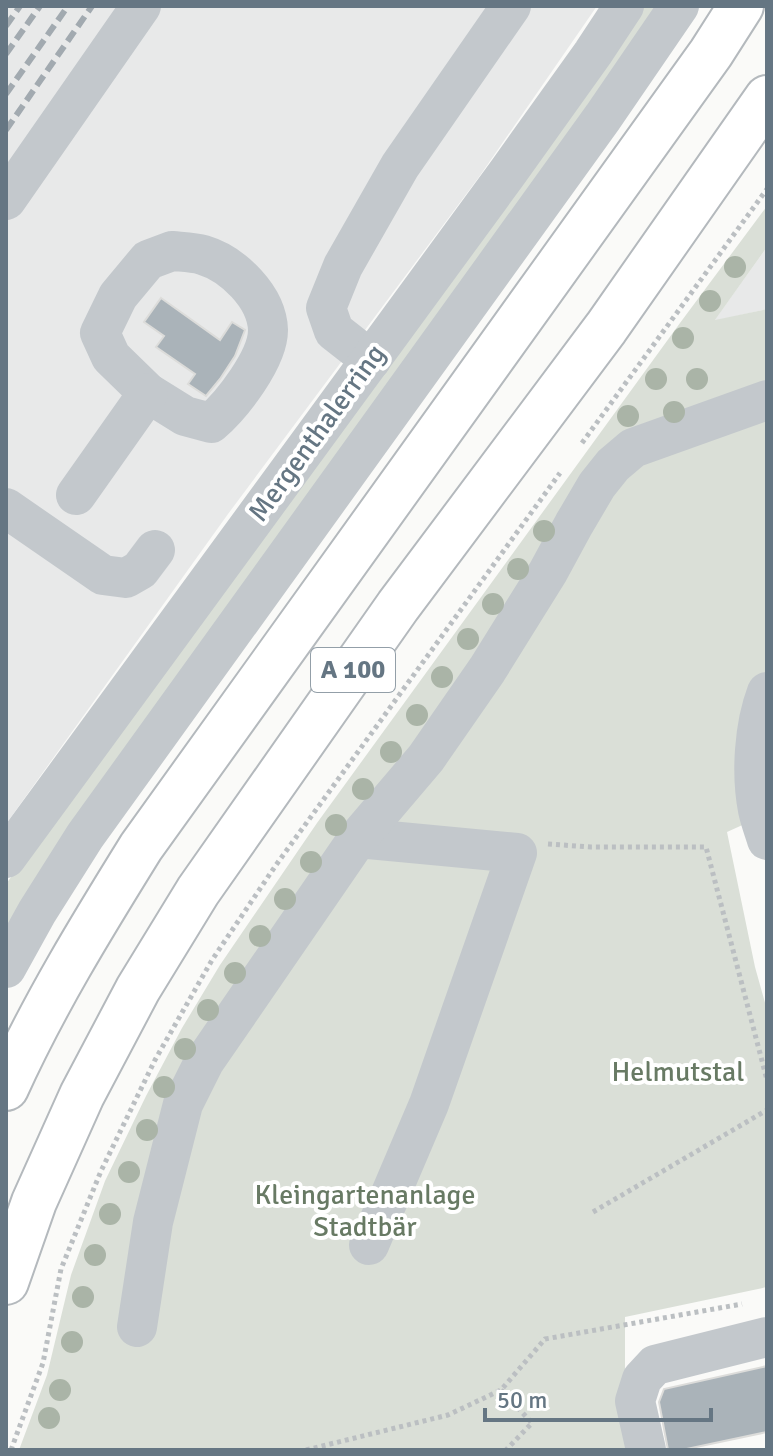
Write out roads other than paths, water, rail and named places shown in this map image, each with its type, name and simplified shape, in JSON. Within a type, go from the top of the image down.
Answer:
[{"type":"highway","name":"A 100","points":[[6,1088],[77,949],[141,847],[711,53],[741,6]]},
{"type":"highway","name":"A 100","points":[[6,1282],[34,1202],[82,1095],[138,989],[198,891],[398,606],[606,328],[767,98]]},
{"type":"lane","points":[[6,200],[141,6]]},
{"type":"lane","points":[[371,360],[334,331],[326,308],[343,266],[400,166],[511,6]]},
{"type":"lane","name":"Mergenthalerring","points":[[6,858],[508,172],[624,6]]},
{"type":"lane","points":[[6,968],[85,836],[594,129],[679,6]]},
{"type":"lane","points":[[172,251],[204,255],[237,273],[262,304],[268,332],[258,364],[228,408],[211,423],[185,416],[148,393],[111,357],[100,333],[118,296],[148,260],[172,251]]},
{"type":"lane","points":[[76,495],[148,393]]},
{"type":"lane","points":[[137,1327],[153,1222],[183,1104],[204,1062],[358,838],[426,758],[495,658],[597,485],[613,465],[633,448],[767,400]]},
{"type":"lane","points":[[6,508],[103,575],[126,578],[140,570],[155,550]]},
{"type":"lane","points":[[767,692],[761,707],[754,764],[758,809],[767,840]]},
{"type":"lane","points":[[358,838],[517,853],[429,1104],[369,1245]]},
{"type":"lane","points":[[646,1450],[635,1401],[642,1379],[655,1365],[760,1320]]},
{"type":"railway","points":[[6,26],[20,6]]},
{"type":"railway","points":[[6,54],[40,6]]},
{"type":"railway","points":[[6,94],[68,6]]},
{"type":"railway","points":[[6,130],[92,6]]},
{"type":"park label","name":"Helmutstal","points":[[678,1072]]},
{"type":"park label","name":"Kleingartenanlage Stadtbär","points":[[365,1211]]}]
